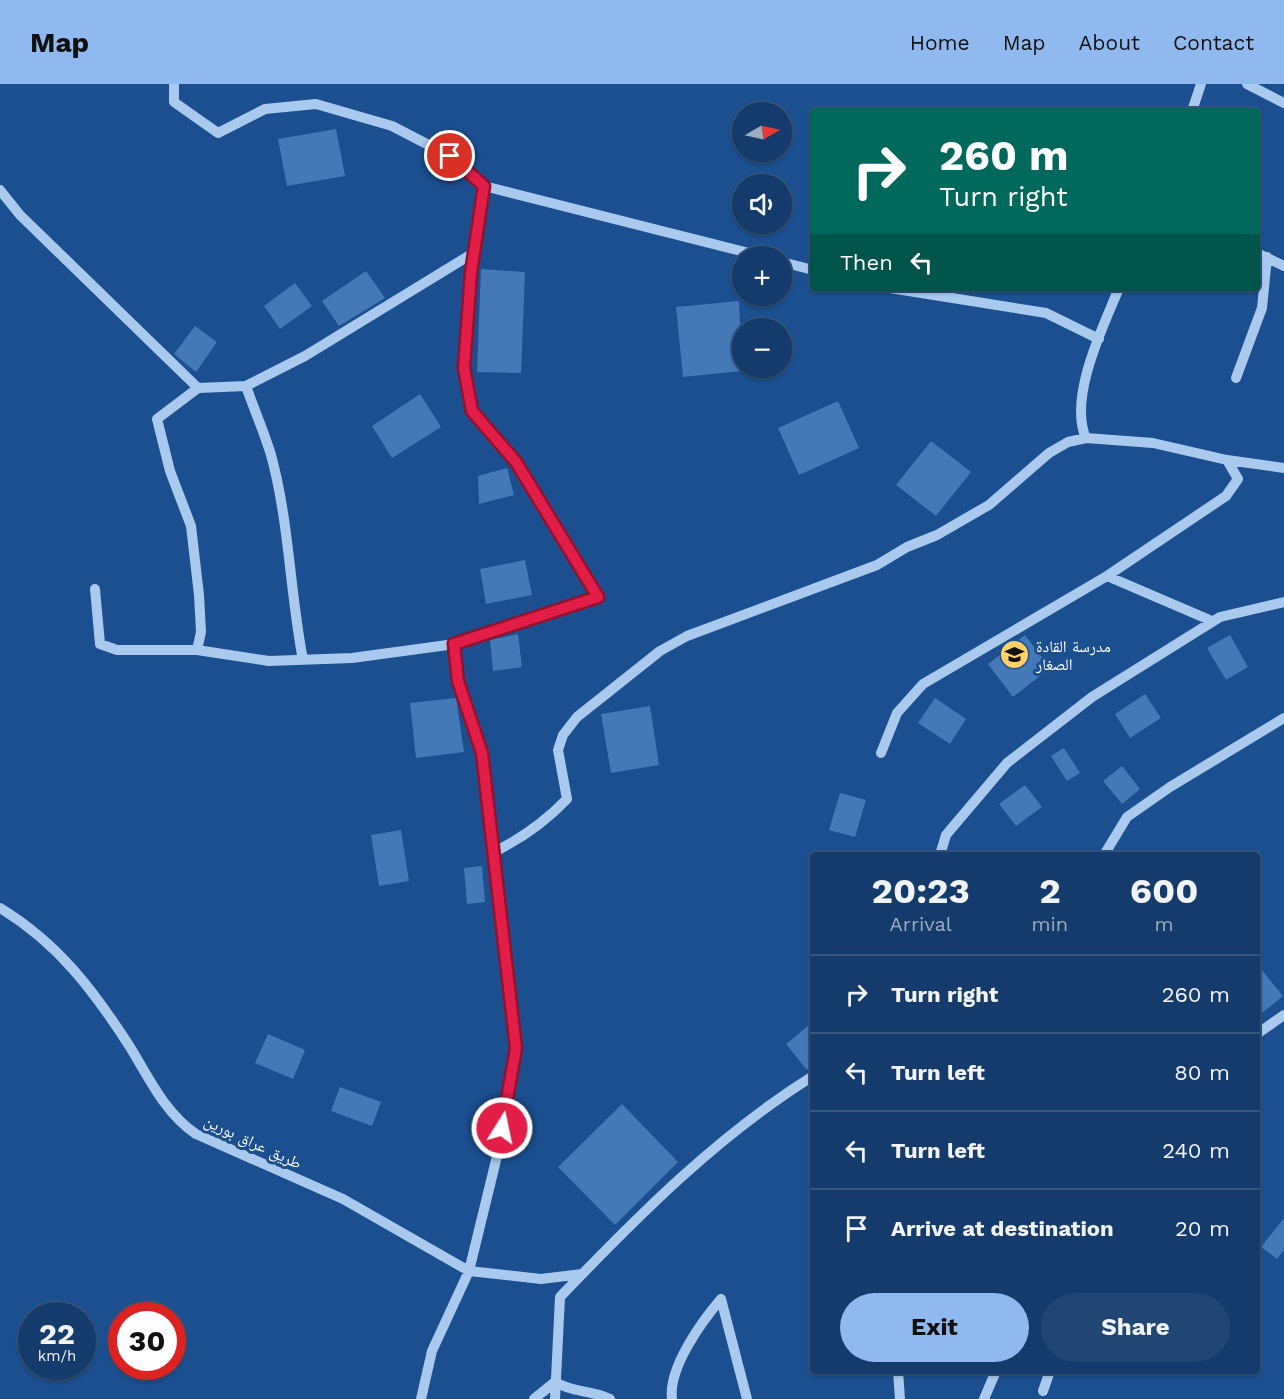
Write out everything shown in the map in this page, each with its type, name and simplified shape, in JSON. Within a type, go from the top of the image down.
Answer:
[{"type":"street","points":[[174,84],[174,102],[218,133],[265,110],[316,104],[392,126],[450,156],[484,186],[732,249]]},
{"type":"street","points":[[1193,108],[1201,84]]},
{"type":"street","points":[[1247,84],[1284,103]]},
{"type":"street","points":[[95,589],[100,644],[117,651],[197,650],[269,661],[386,655],[454,644],[598,597],[516,462],[472,411],[464,368],[471,273],[484,186]]},
{"type":"street","points":[[0,190],[20,215],[198,388]]},
{"type":"street","points":[[197,650],[201,632],[191,526],[170,471],[157,419],[198,388],[246,386],[305,356],[475,252]]},
{"type":"street","points":[[1236,378],[1263,308],[1262,255],[1284,266]]},
{"type":"street","points":[[792,265],[810,269]]},
{"type":"street","points":[[909,291],[1046,313],[1099,339]]},
{"type":"street","points":[[1086,438],[1080,424],[1082,394],[1099,339],[1118,291]]},
{"type":"street","points":[[246,386],[271,456],[281,507],[293,608],[303,660]]},
{"type":"street","points":[[492,853],[519,840],[539,826],[567,799],[558,750],[563,735],[577,717],[660,651],[687,636],[877,565],[989,505],[1049,453],[1068,442],[1086,438],[1153,443],[1227,460],[1284,468]]},
{"type":"street","points":[[881,753],[897,713],[923,684],[1107,576],[1226,496],[1238,479],[1227,460]]},
{"type":"street","points":[[1107,576],[1212,621]]},
{"type":"street","points":[[941,852],[946,835],[1007,763],[1092,697],[1220,617],[1284,602]]},
{"type":"street","points":[[421,1399],[432,1351],[469,1271],[499,1148],[516,1048],[482,753],[458,681],[454,644]]},
{"type":"street","points":[[1106,852],[1127,817],[1170,787],[1284,718]]},
{"type":"street","name":"طريق عراق بورين","points":[[0,908],[42,938],[79,973],[103,1005],[164,1103],[191,1130],[214,1143],[343,1199],[469,1271]]},
{"type":"street","points":[[1260,1032],[1284,1015]]},
{"type":"street","points":[[555,1399],[560,1297],[637,1216],[682,1175],[787,1093],[810,1078]]},
{"type":"street","points":[[469,1271],[541,1279],[582,1274]]},
{"type":"street","points":[[672,1399],[678,1368],[691,1341],[721,1299],[747,1399]]},
{"type":"street","points":[[898,1374],[900,1399]]},
{"type":"street","points":[[984,1399],[995,1374]]},
{"type":"street","points":[[1043,1390],[1049,1374]]},
{"type":"street","points":[[534,1399],[555,1382]]},
{"type":"street","points":[[555,1382],[567,1390],[596,1392],[610,1399]]},
{"type":"building","points":[[336,129],[345,176],[287,186],[278,139]]},
{"type":"building","points":[[481,269],[525,272],[521,373],[477,372]]},
{"type":"building","points":[[366,271],[385,298],[339,326],[322,301]]},
{"type":"building","points":[[295,283],[312,306],[280,329],[264,306]]},
{"type":"building","points":[[732,302],[732,306],[739,306],[740,318],[732,318],[732,372],[683,377],[676,307]]},
{"type":"building","points":[[195,326],[217,342],[196,372],[174,354]]},
{"type":"building","points":[[420,394],[441,427],[392,458],[372,426]]},
{"type":"building","points":[[838,401],[859,448],[799,475],[778,428]]},
{"type":"building","points":[[931,441],[971,472],[936,516],[896,485]]},
{"type":"building","points":[[507,468],[514,495],[479,504],[478,476]]},
{"type":"building","points":[[525,560],[532,595],[486,604],[480,569]]},
{"type":"building","points":[[518,634],[522,667],[493,671],[490,640]]},
{"type":"building","points":[[1025,635],[1050,668],[1013,697],[988,664]]},
{"type":"building","points":[[1230,635],[1248,667],[1226,680],[1207,648]]},
{"type":"building","points":[[1145,694],[1161,718],[1130,738],[1115,714]]},
{"type":"building","points":[[456,698],[464,752],[416,758],[410,703]]},
{"type":"building","points":[[935,698],[966,719],[950,744],[918,723]]},
{"type":"building","points":[[650,706],[659,765],[611,773],[601,714]]},
{"type":"building","points":[[1064,748],[1080,773],[1067,781],[1051,756]]},
{"type":"building","points":[[1122,766],[1140,789],[1122,804],[1103,781]]},
{"type":"building","points":[[1025,785],[1042,807],[1016,826],[999,804]]},
{"type":"building","points":[[840,793],[866,800],[855,837],[829,830]]},
{"type":"building","points":[[401,830],[409,881],[379,886],[371,835]]},
{"type":"building","points":[[482,866],[485,902],[467,904],[464,868]]},
{"type":"building","points":[[1260,968],[1283,996],[1260,1015]]},
{"type":"building","points":[[810,1024],[810,1068],[807,1070],[786,1044]]},
{"type":"building","points":[[268,1034],[305,1050],[293,1079],[255,1063]]},
{"type":"building","points":[[340,1087],[381,1102],[372,1126],[331,1111]]},
{"type":"building","points":[[622,1104],[678,1162],[615,1225],[558,1167]]},
{"type":"building","points":[[1284,1218],[1284,1250],[1277,1259],[1261,1247]]},
{"type":"place","name":"مدرسة القادة الصغار","points":[[1015,655]]},
{"type":"route","points":[[450,156],[484,186],[471,273],[464,368],[472,411],[516,462],[536,499],[570,549],[598,597],[454,644],[458,681],[482,753],[499,919],[516,1048],[502,1128]]}]
